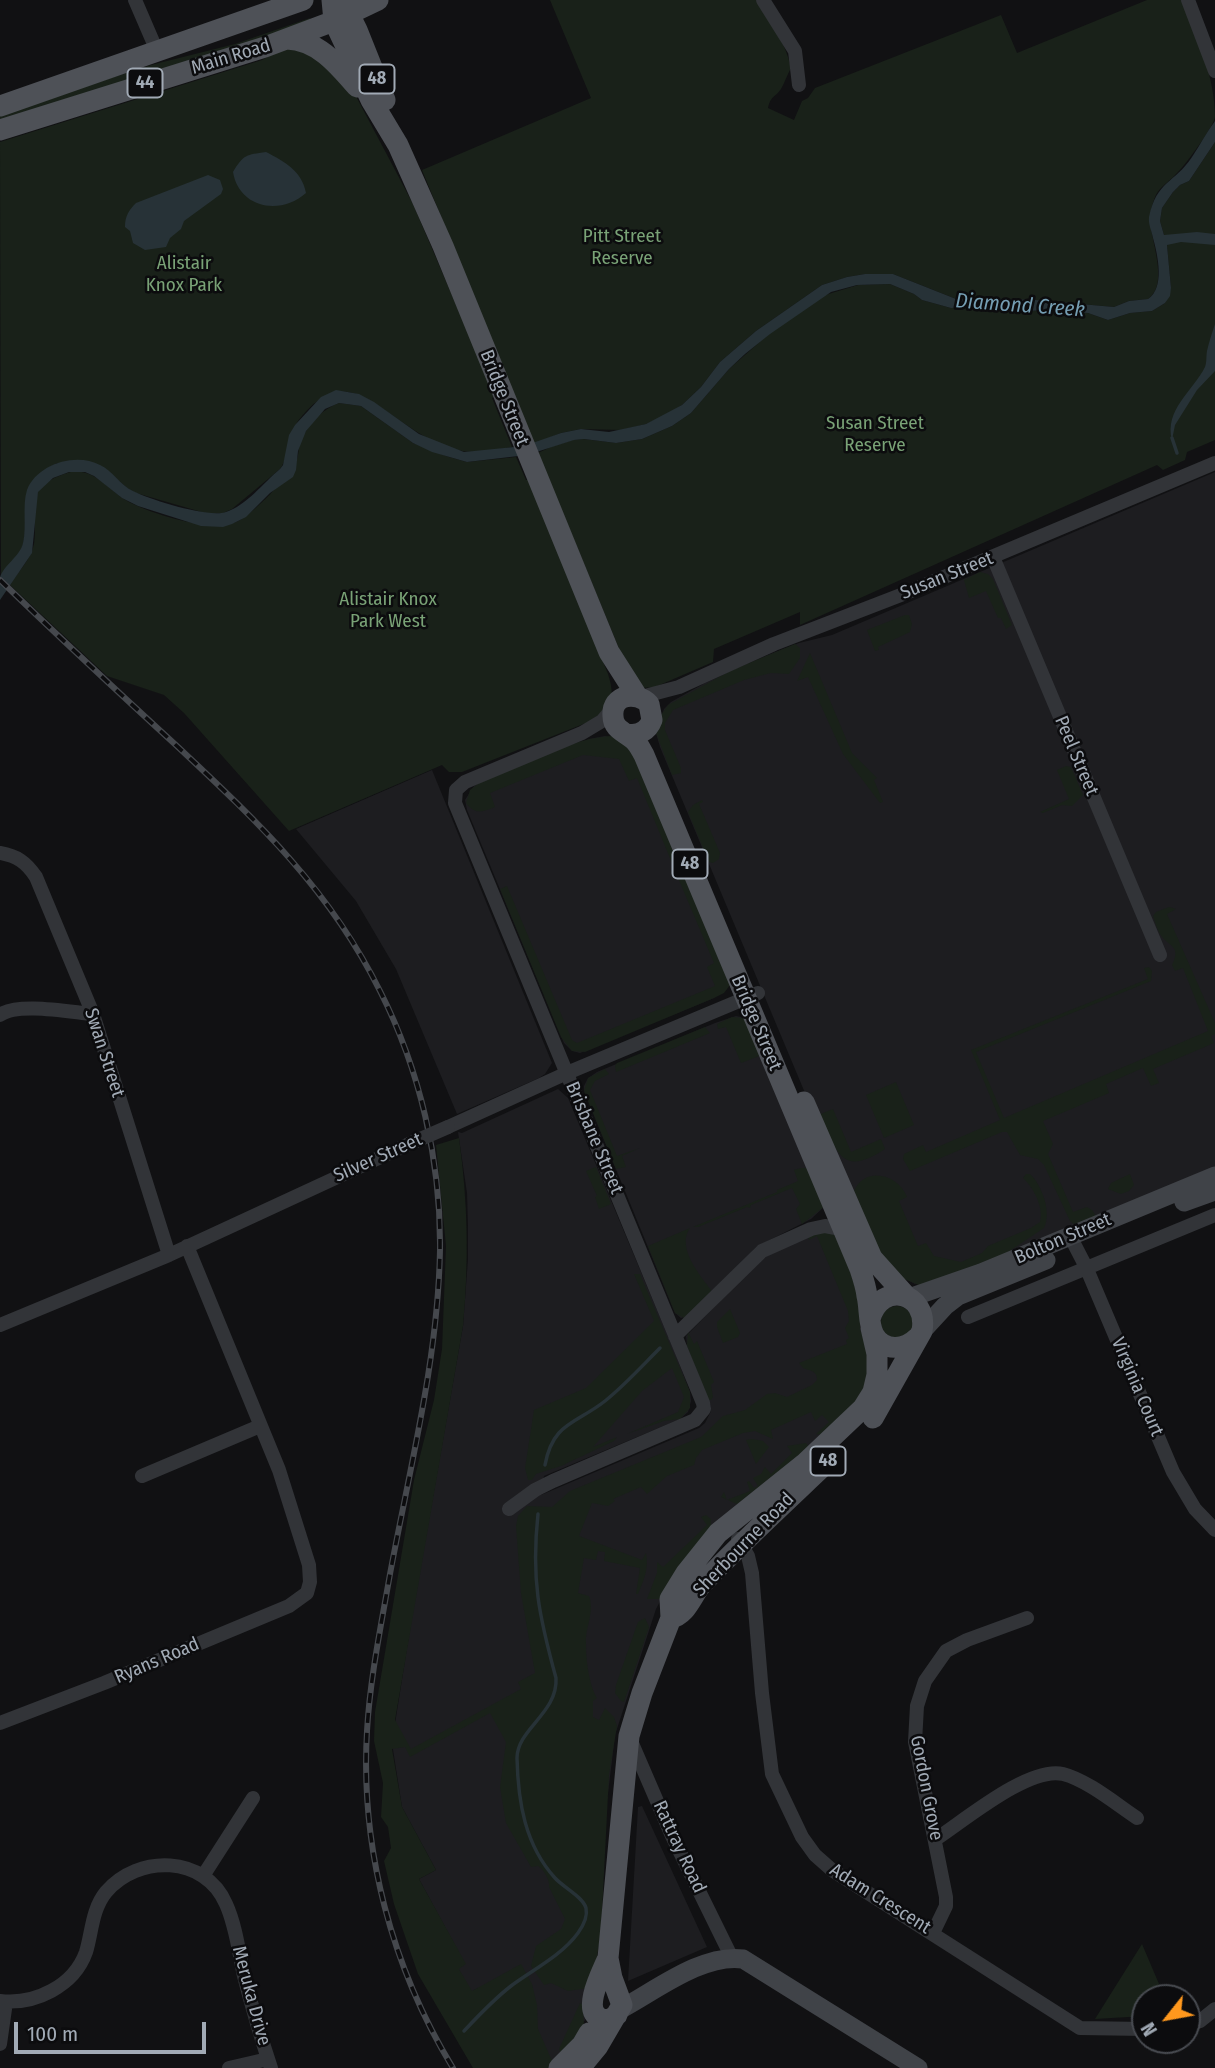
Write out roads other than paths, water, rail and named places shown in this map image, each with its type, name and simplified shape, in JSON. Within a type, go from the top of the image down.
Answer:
[{"type":"main road","name":"Main Road","points":[[0,106],[303,0]]},
{"type":"main road","name":"Main Road","points":[[0,130],[287,39],[339,9],[378,0]]},
{"type":"main road","name":"Bridge Street","points":[[339,9],[371,100],[398,145]]},
{"type":"main road","name":"Bridge Street","points":[[339,9],[383,95],[398,145],[447,257],[609,652],[616,685],[615,706]]},
{"type":"main road","points":[[287,39],[306,42],[323,53],[371,100]]},
{"type":"main road","name":"Bridge Street","points":[[609,652],[639,696]]},
{"type":"main road","points":[[615,706],[625,696],[639,696]]},
{"type":"main road","name":"48","points":[[639,696],[649,704],[651,722]]},
{"type":"main road","name":"48","points":[[615,706],[613,721],[624,733]]},
{"type":"main road","name":"Bridge Street","points":[[651,722],[655,744],[841,1229],[864,1282],[871,1324]]},
{"type":"main road","points":[[624,733],[639,734],[651,722]]},
{"type":"main road","name":"Bridge Street","points":[[624,733],[637,743],[644,755],[872,1258],[908,1297]]},
{"type":"main road","name":"Bolton Street","points":[[919,1334],[958,1296],[1215,1176]]},
{"type":"main road","name":"Bolton Street","points":[[908,1297],[1215,1191]]},
{"type":"main road","points":[[908,1297],[885,1297],[878,1303],[871,1324],[878,1340],[891,1347],[907,1346],[919,1334]]},
{"type":"main road","name":"48","points":[[908,1297],[918,1305],[922,1313],[919,1334]]},
{"type":"main road","name":"Sherbourne Road","points":[[614,2001],[608,1958],[629,1737],[670,1618],[668,1604],[675,1589],[727,1525],[804,1464],[863,1408],[873,1392],[877,1375],[877,1354],[871,1324]]},
{"type":"main road","name":"Sherbourne Road","points":[[670,1618],[682,1613],[699,1587],[875,1415],[919,1334]]},
{"type":"main road","points":[[580,2068],[598,2046],[614,2001],[645,1987],[657,1986],[711,1962],[732,1958],[752,1963],[918,2068]]},
{"type":"main road","name":"48","points":[[559,2068],[587,2038],[594,2014],[591,2003],[614,2001]]},
{"type":"street","points":[[135,0],[157,51]]},
{"type":"street","points":[[763,0],[795,51],[799,85]]},
{"type":"street","points":[[1188,0],[1215,71]]},
{"type":"street","name":"Susan Street","points":[[639,696],[679,687],[774,644],[993,557],[1215,463]]},
{"type":"street","name":"Peel Street","points":[[993,557],[1160,955]]},
{"type":"street","name":"Susan Street","points":[[651,722],[679,687]]},
{"type":"street","name":"Brisbane Street","points":[[509,1509],[553,1481],[701,1416],[703,1403],[455,798],[458,787],[470,779],[583,733],[602,721],[615,706]]},
{"type":"street","name":"Brisbane Street","points":[[583,733],[624,733]]},
{"type":"street","name":"Swan Street","points":[[0,853],[21,859],[36,877],[93,1014],[169,1255]]},
{"type":"street","name":"Silver Street","points":[[0,1325],[169,1255],[567,1073],[752,995]]},
{"type":"street","points":[[2,1013],[18,1008],[93,1014]]},
{"type":"street","points":[[811,1229],[831,1203]]},
{"type":"street","name":"Bolton Street","points":[[968,1317],[1215,1215]]},
{"type":"street","points":[[676,1336],[762,1251],[811,1229],[825,1226],[841,1229]]},
{"type":"street","name":"Virginia Court","points":[[1073,1241],[1173,1472],[1195,1509],[1215,1530]]},
{"type":"street","points":[[142,1476],[260,1426],[187,1246]]},
{"type":"street","name":"Ryans Road","points":[[0,1723],[104,1683],[302,1598],[310,1582],[309,1565],[284,1481],[260,1426]]},
{"type":"street","name":"Adam Crescent","points":[[727,1525],[742,1544],[752,1573],[770,1765],[802,1837],[815,1855],[832,1870],[1080,2028],[1131,2029]]},
{"type":"street","name":"Gordon Grove","points":[[933,1933],[946,1906],[936,1839],[915,1742],[917,1706],[925,1681],[946,1651],[1027,1618]]},
{"type":"street","name":"Rattray Road","points":[[629,1737],[672,1836],[732,1958]]},
{"type":"street","points":[[936,1839],[1029,1778],[1052,1772],[1075,1779],[1137,1818]]},
{"type":"street","points":[[0,2045],[3,2001],[43,1995],[70,1978],[85,1953],[92,1920],[105,1893],[131,1873],[150,1866],[185,1867],[203,1876],[253,1798]]},
{"type":"street","name":"Meruka Drive","points":[[203,1876],[226,1902],[249,1998],[270,2064]]},
{"type":"street","points":[[1201,2020],[1215,2009]]},
{"type":"street","points":[[229,2068],[270,2064]]},
{"type":"water","name":"Diamond Creek","points":[[1215,121],[1215,142],[1189,181],[1173,192],[1162,208],[1160,221],[1164,235],[1197,232],[1215,234],[1215,245],[1181,242],[1167,245],[1170,296],[1165,303],[1152,311],[1130,313],[1108,320],[1088,313],[951,308],[922,300],[890,284],[857,285],[831,292],[770,334],[729,369],[691,413],[672,426],[642,439],[616,443],[574,440],[527,455],[467,462],[432,452],[413,443],[361,406],[339,403],[325,409],[306,431],[298,451],[293,477],[270,493],[246,517],[223,527],[201,526],[138,506],[85,472],[69,472],[53,478],[38,492],[32,553],[0,600],[2,573],[19,553],[23,543],[27,490],[39,473],[69,460],[90,461],[105,468],[128,488],[153,499],[206,513],[226,512],[248,499],[280,469],[289,435],[295,425],[321,397],[336,390],[359,394],[419,434],[464,452],[524,446],[581,429],[609,432],[646,424],[682,405],[701,387],[720,362],[756,331],[822,285],[847,277],[893,274],[956,299],[1036,300],[1114,307],[1129,301],[1148,299],[1157,287],[1159,271],[1149,220],[1152,205],[1161,189],[1192,157]]},
{"type":"water","points":[[266,152],[297,173],[306,193],[296,200],[273,206],[252,201],[243,194],[233,172],[246,156]]},
{"type":"water","points":[[208,175],[220,180],[223,189],[221,194],[184,221],[166,247],[145,250],[133,243],[125,223],[136,203]]},
{"type":"water","points":[[1215,324],[1215,371],[1197,390],[1175,425],[1172,440],[1172,419],[1205,367]]},
{"type":"waterway","points":[[1172,438],[1177,453]]},
{"type":"waterway","points":[[545,1465],[549,1451],[560,1432],[612,1395],[660,1348]]},
{"type":"waterway","points":[[464,2031],[505,1991],[564,1949],[580,1930],[586,1915],[586,1908],[581,1900],[555,1878],[537,1852],[525,1822],[519,1791],[519,1748],[523,1738],[551,1701],[556,1678],[538,1597],[535,1558],[538,1514]]},
{"type":"railway","points":[[0,580],[237,803],[315,889],[339,921],[380,991],[417,1084],[437,1183],[440,1250],[438,1291],[429,1372],[373,1672],[368,1711],[366,1775],[375,1863],[384,1906],[413,1990],[453,2068]]},
{"type":"park label","name":"Pitt Street Reserve","points":[[622,248]]},
{"type":"park label","name":"Alistair Knox Park","points":[[184,275]]},
{"type":"park label","name":"Susan Street Reserve","points":[[875,435]]},
{"type":"park label","name":"Alistair Knox Park West","points":[[388,611]]}]
